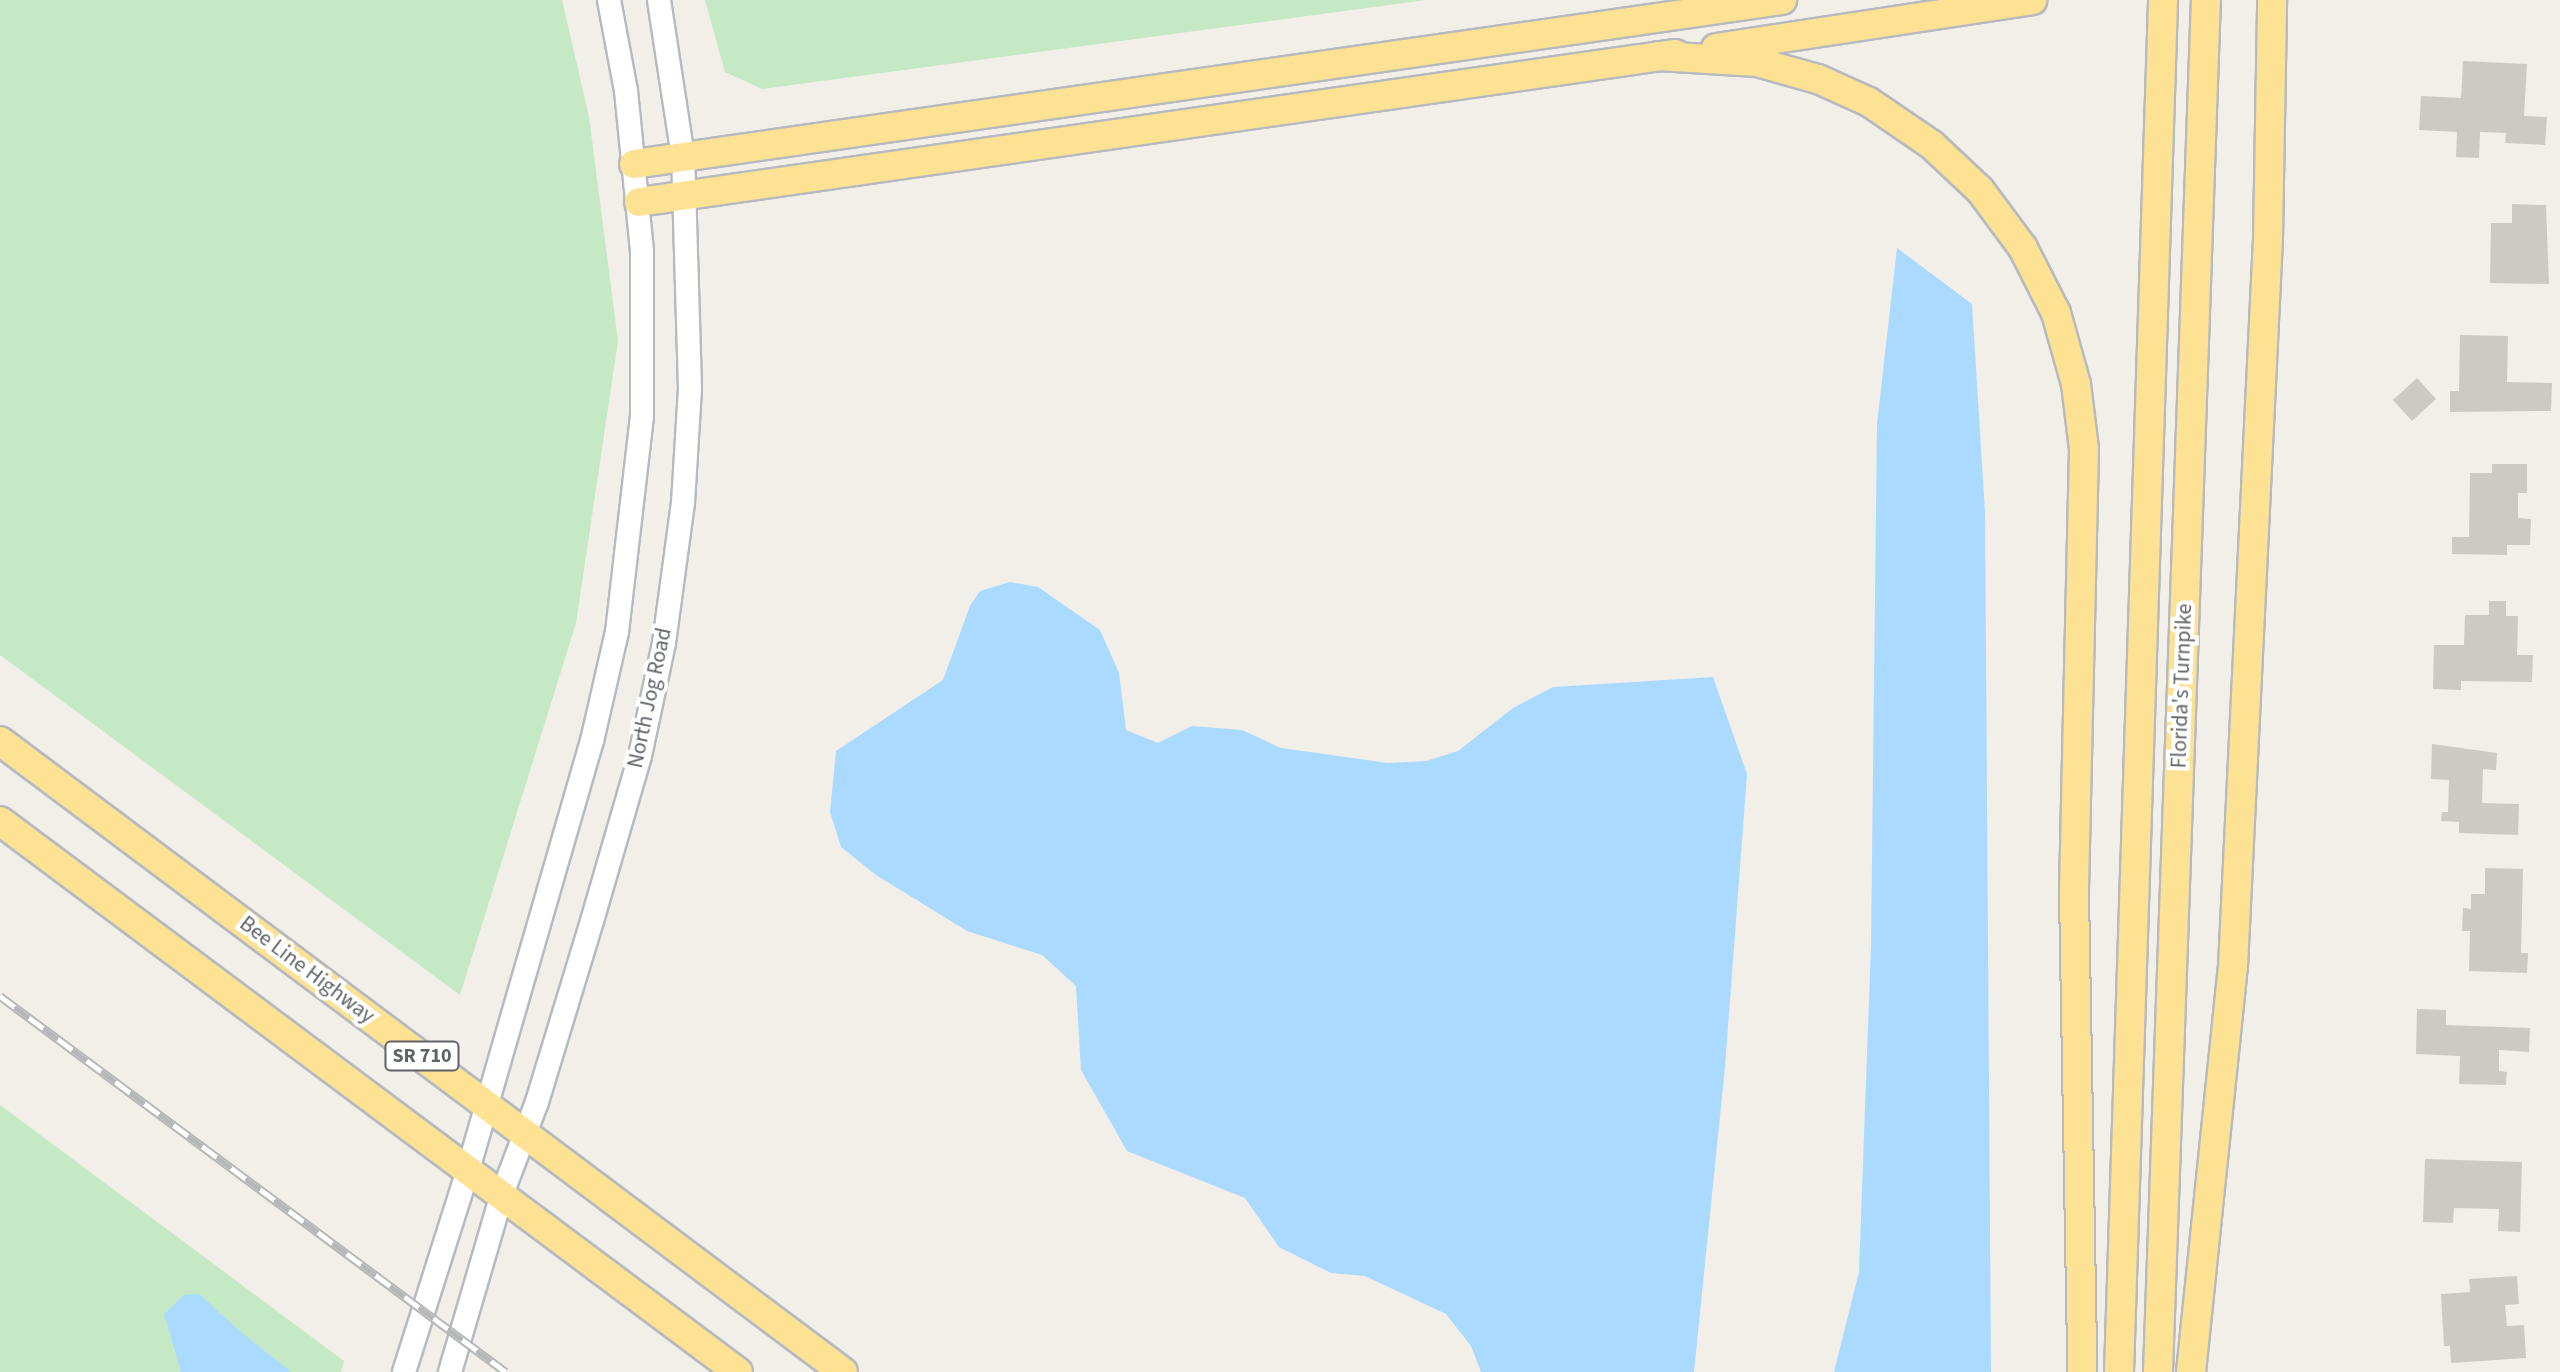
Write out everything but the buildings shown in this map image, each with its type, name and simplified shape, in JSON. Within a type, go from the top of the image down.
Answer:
[{"type":"highway","points":[[1646,17],[1700,0]]},
{"type":"highway","points":[[634,164],[1646,17],[1782,0]]},
{"type":"highway","points":[[639,202],[2032,0]]},
{"type":"highway","name":"Florida's Turnpike","points":[[2119,1372],[2163,0]]},
{"type":"highway","name":"Florida's Turnpike","points":[[2158,1372],[2206,0]]},
{"type":"highway","points":[[2191,1372],[2233,967],[2267,270],[2272,0]]},
{"type":"highway","points":[[1658,56],[1757,62],[1818,79],[1869,102],[1932,145],[1980,190],[2023,248],[2056,313],[2076,384],[2084,449],[2074,892],[2082,1372]]},
{"type":"highway","name":"Bee Line Highway","points":[[0,741],[843,1372]]},
{"type":"highway","name":"SR 710","points":[[0,821],[738,1372]]},
{"type":"main road","name":"North Jog Road","points":[[404,1372],[468,1170],[592,741],[617,632],[642,417],[639,202],[609,0]]},
{"type":"main road","name":"North Jog Road","points":[[450,1372],[502,1194],[524,1133],[640,756],[664,643],[688,420],[686,196],[675,80],[659,0]]},
{"type":"green space","points":[[0,0],[562,0],[589,117],[618,341],[576,623],[460,995],[0,655]]},
{"type":"green space","points":[[705,0],[1426,0],[762,89],[725,72]]},
{"type":"green space","points":[[0,1105],[344,1361],[341,1372],[0,1372]]},
{"type":"water","points":[[1897,248],[1972,304],[1985,512],[1991,1372],[1834,1372],[1859,1272],[1871,946],[1877,424]]},
{"type":"water","points":[[1010,582],[1038,587],[1100,630],[1119,673],[1126,730],[1158,743],[1192,726],[1242,730],[1281,748],[1388,763],[1426,761],[1458,751],[1513,708],[1553,687],[1713,677],[1747,774],[1725,1067],[1694,1372],[1481,1372],[1471,1346],[1446,1314],[1365,1276],[1331,1273],[1279,1247],[1245,1198],[1127,1151],[1081,1070],[1076,986],[1042,955],[967,931],[876,875],[841,847],[830,812],[836,751],[943,680],[970,606],[980,591]]},
{"type":"water","points":[[199,1294],[291,1372],[181,1372],[164,1314],[184,1295]]},
{"type":"railway","points":[[0,996],[506,1372]]}]
